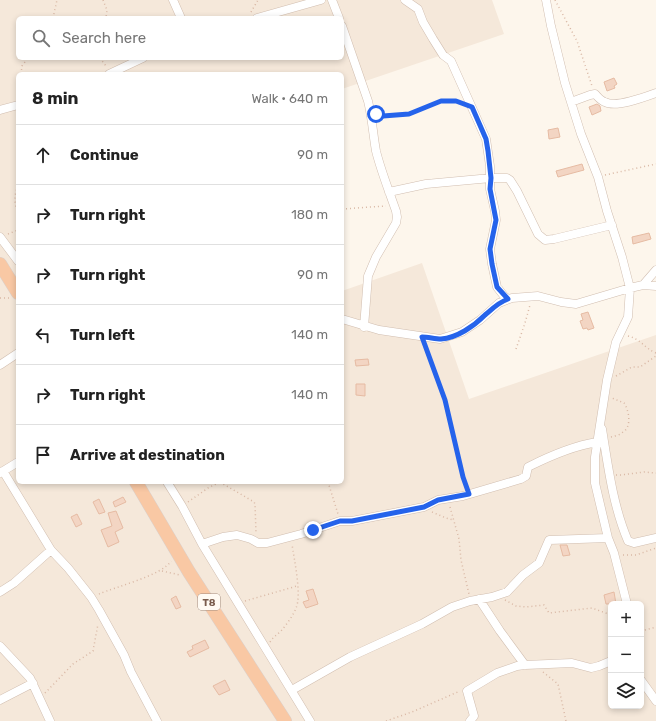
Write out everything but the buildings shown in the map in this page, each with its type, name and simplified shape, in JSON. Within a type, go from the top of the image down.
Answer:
[{"type":"highway","points":[[0,264],[16,289]]},
{"type":"highway","name":"T8","points":[[137,484],[189,572],[285,721]]},
{"type":"street","points":[[173,0],[179,16]]},
{"type":"street","points":[[332,0],[338,16]]},
{"type":"street","points":[[405,0],[418,8],[423,22],[433,39],[443,55],[451,61],[486,139],[491,178],[490,189],[496,220],[490,249],[492,264],[497,287],[508,299]]},
{"type":"street","points":[[546,0],[571,102],[581,134],[598,177],[630,288],[628,317],[616,342],[607,380],[601,420],[600,440],[595,457],[595,483],[608,538],[614,553],[626,601]]},
{"type":"street","points":[[257,16],[316,1]]},
{"type":"street","points":[[344,31],[359,72],[371,113],[377,152],[397,217],[396,222],[376,257],[368,276],[364,327]]},
{"type":"street","points":[[114,72],[140,60]]},
{"type":"street","points":[[571,102],[595,94],[605,102],[615,104],[636,100],[656,93]]},
{"type":"street","points":[[0,110],[16,106]]},
{"type":"street","points":[[389,192],[426,184],[507,178],[517,191],[538,234],[545,240],[612,225]]},
{"type":"street","points":[[0,237],[16,258]]},
{"type":"street","points":[[643,285],[656,270]]},
{"type":"street","points":[[344,319],[364,327],[440,339],[462,332],[480,320],[499,303],[508,299],[532,295],[560,302],[576,304],[643,285],[656,286]]},
{"type":"street","points":[[0,365],[16,354]]},
{"type":"street","points":[[202,544],[223,537],[237,535],[258,543],[267,543],[340,521],[352,521],[424,507],[438,500],[463,496],[521,479],[526,476],[530,466],[564,450],[600,440]]},
{"type":"street","points":[[600,440],[624,532],[628,541],[634,543],[656,538]]},
{"type":"street","points":[[16,463],[1,472],[51,550],[68,568],[91,597],[124,655],[131,672],[157,721]]},
{"type":"street","points":[[168,484],[202,544],[310,721]]},
{"type":"street","points":[[292,690],[350,658],[422,624],[452,607],[470,601],[497,596],[510,590],[523,575],[537,565],[549,540],[608,538]]},
{"type":"street","points":[[0,592],[14,583],[51,550]]},
{"type":"street","points":[[479,599],[500,631],[525,664]]},
{"type":"street","points":[[0,646],[25,672],[33,683],[50,721]]},
{"type":"street","points":[[470,721],[474,716],[466,692],[488,677],[505,669],[525,664],[572,663],[591,668],[608,662]]},
{"type":"street","points":[[0,700],[33,683]]},
{"type":"street","points":[[644,684],[656,701]]},
{"type":"path","points":[[53,16],[57,0]]},
{"type":"path","points":[[103,0],[108,10],[106,16]]},
{"type":"path","points":[[253,16],[258,0]]},
{"type":"path","points":[[555,0],[577,41],[595,94]]},
{"type":"path","points":[[21,72],[22,66],[26,60]]},
{"type":"path","points":[[101,60],[109,72]]},
{"type":"path","points":[[371,113],[383,116],[409,114],[433,103],[445,100],[456,101],[472,107]]},
{"type":"path","points":[[598,177],[656,164]]},
{"type":"path","points":[[16,191],[16,205]]},
{"type":"path","points":[[344,210],[394,205]]},
{"type":"path","points":[[0,237],[16,231]]},
{"type":"path","points":[[516,349],[525,323],[532,295]]},
{"type":"path","points":[[620,335],[636,338],[648,349],[656,353]]},
{"type":"path","points":[[422,337],[445,400],[463,477],[469,494]]},
{"type":"path","points":[[607,380],[621,375],[632,368],[640,367],[656,356]]},
{"type":"path","points":[[600,440],[623,433],[628,428],[627,407],[624,402],[605,397]]},
{"type":"path","points":[[609,472],[621,475],[656,472]]},
{"type":"path","points":[[182,506],[197,495],[216,484]]},
{"type":"path","points":[[223,484],[256,504],[255,528],[258,543]]},
{"type":"path","points":[[329,484],[340,521]]},
{"type":"path","points":[[446,498],[459,539],[461,560],[470,601]]},
{"type":"path","points":[[424,507],[453,520]]},
{"type":"path","points":[[267,649],[272,639],[282,630],[298,603],[292,536]]},
{"type":"path","points":[[614,553],[629,556],[656,548]]},
{"type":"path","points":[[91,597],[161,570],[168,566],[177,551]]},
{"type":"path","points":[[161,570],[182,576],[187,576],[189,572]]},
{"type":"path","points":[[239,603],[297,586]]},
{"type":"path","points":[[497,596],[516,606],[526,607],[544,605],[549,613],[592,608],[608,614]]},
{"type":"path","points":[[40,698],[73,664],[93,651],[97,634],[99,610]]},
{"type":"path","points":[[644,630],[656,627]]},
{"type":"path","points":[[534,664],[558,684],[566,721]]},
{"type":"path","points":[[386,721],[397,718],[456,692],[471,688]]},
{"type":"shaded area","points":[[0,0],[492,0],[504,34],[344,88],[344,72],[16,72],[16,484],[344,484],[344,290],[422,263],[469,399],[656,335],[656,721],[0,721]]},
{"type":"route","points":[[313,530],[340,521],[352,521],[424,507],[438,500],[469,494],[463,477],[445,400],[422,337],[440,339],[462,332],[480,320],[499,303],[508,299],[497,287],[492,264],[490,249],[496,220],[490,189],[491,178],[488,151],[486,139],[472,107],[449,100],[433,103],[409,114],[392,114],[383,116],[376,114]]}]
